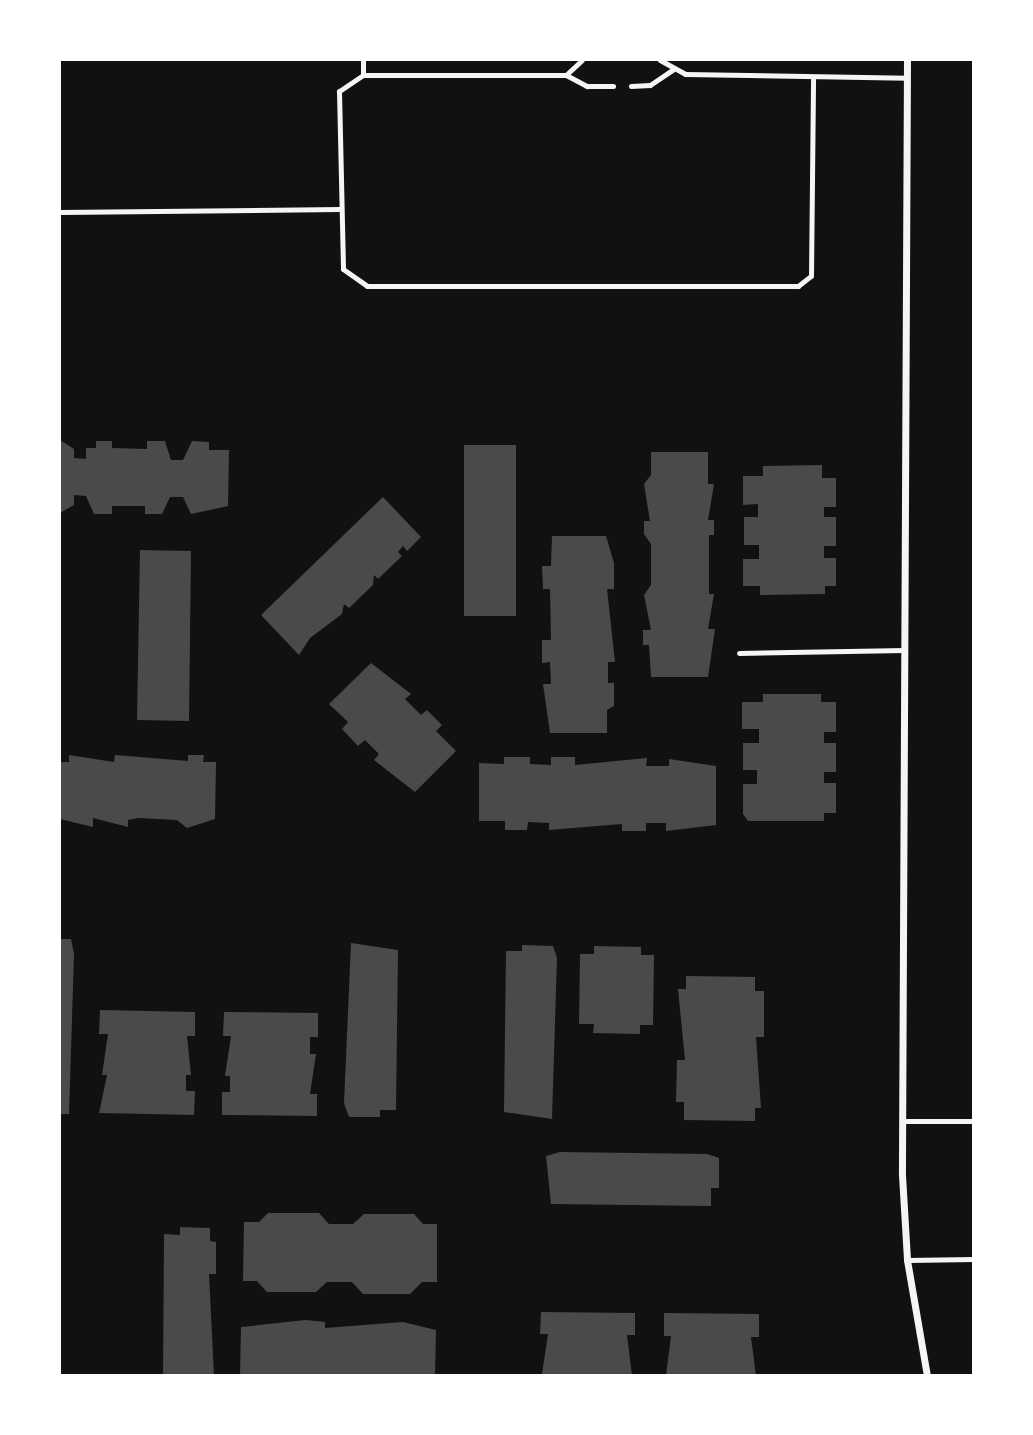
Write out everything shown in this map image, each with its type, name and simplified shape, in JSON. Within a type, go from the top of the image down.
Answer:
[{"type":"street","points":[[906,60],[902,1121],[907,1260],[927,1376]]},
{"type":"lane","points":[[363,60],[363,75]]},
{"type":"lane","points":[[566,75],[582,60]]},
{"type":"lane","points":[[660,60],[672,70],[813,78],[906,78]]},
{"type":"lane","points":[[631,86],[650,85],[672,70]]},
{"type":"lane","points":[[612,86],[587,86],[566,75],[363,75],[340,91],[343,269],[367,286],[798,286],[811,276],[813,78]]},
{"type":"lane","points":[[60,212],[340,209]]},
{"type":"lane","points":[[739,653],[905,650]]},
{"type":"lane","points":[[902,1121],[974,1121]]},
{"type":"lane","points":[[907,1260],[974,1259]]},
{"type":"building","points":[[60,440],[74,449],[74,458],[86,459],[86,448],[96,448],[96,441],[112,441],[112,448],[147,449],[147,441],[165,441],[171,460],[183,460],[192,441],[209,442],[209,450],[229,450],[228,506],[191,514],[183,497],[170,497],[162,514],[145,514],[145,506],[112,506],[112,514],[94,514],[86,496],[74,495],[74,505],[60,513]]},
{"type":"building","points":[[464,445],[516,445],[516,616],[464,616]]},
{"type":"building","points":[[651,452],[708,452],[708,484],[714,484],[708,520],[714,520],[714,535],[709,535],[709,594],[714,594],[708,629],[715,629],[708,677],[651,677],[649,645],[643,645],[643,630],[651,630],[644,595],[651,585],[651,544],[644,534],[644,521],[650,521],[644,484],[651,475]]},
{"type":"building","points":[[822,465],[822,478],[836,478],[836,507],[824,507],[824,517],[836,517],[836,546],[824,546],[824,558],[836,558],[836,586],[825,586],[825,594],[760,595],[760,586],[743,586],[743,559],[759,559],[759,545],[744,545],[744,517],[758,517],[758,504],[743,505],[743,476],[763,476],[763,466]]},
{"type":"building","points":[[383,497],[421,537],[407,551],[403,546],[398,552],[402,556],[378,579],[374,575],[373,585],[349,608],[344,604],[342,614],[310,638],[299,655],[261,615]]},
{"type":"building","points":[[552,536],[606,536],[614,563],[614,589],[607,589],[615,662],[608,662],[608,683],[614,683],[614,706],[607,710],[607,733],[550,733],[543,684],[551,684],[550,662],[542,663],[542,640],[551,640],[550,589],[543,589],[542,566],[551,566]]},
{"type":"building","points":[[140,550],[191,551],[189,721],[137,720]]},
{"type":"building","points":[[371,663],[411,694],[405,699],[421,715],[427,710],[442,725],[436,731],[456,751],[415,792],[374,760],[379,754],[365,740],[358,746],[342,729],[348,722],[329,704]]},
{"type":"building","points":[[763,694],[821,694],[821,702],[836,702],[836,732],[824,732],[824,743],[836,743],[836,772],[824,772],[824,783],[836,783],[836,813],[824,813],[824,821],[748,821],[743,814],[743,784],[757,784],[757,770],[743,770],[743,743],[759,743],[759,729],[742,729],[742,702],[763,702]]},
{"type":"building","points":[[69,755],[114,762],[115,755],[188,761],[188,755],[204,755],[203,762],[216,762],[215,819],[187,828],[177,820],[138,818],[128,820],[128,827],[93,818],[93,827],[60,819],[60,762],[69,762]]},
{"type":"building","points":[[504,757],[530,757],[530,764],[551,765],[551,757],[575,757],[575,765],[647,758],[646,766],[669,766],[669,759],[716,766],[716,825],[666,831],[666,823],[646,823],[646,831],[622,831],[622,824],[549,830],[549,823],[528,822],[527,830],[505,830],[505,821],[479,821],[479,763],[504,764]]},
{"type":"building","points":[[60,939],[71,939],[74,954],[69,1114],[60,1114]]},
{"type":"building","points":[[351,943],[398,950],[396,1110],[380,1110],[380,1117],[349,1117],[344,1103]]},
{"type":"building","points":[[522,945],[553,946],[557,958],[552,1119],[504,1112],[506,951],[522,951]]},
{"type":"building","points":[[594,946],[641,947],[641,955],[654,955],[653,1025],[640,1025],[640,1034],[593,1033],[594,1024],[579,1024],[580,954],[594,954]]},
{"type":"building","points":[[686,976],[755,977],[755,991],[764,991],[764,1037],[756,1037],[761,1108],[755,1108],[755,1121],[684,1120],[684,1102],[676,1102],[677,1060],[685,1060],[678,989],[686,989]]},
{"type":"building","points":[[100,1010],[195,1012],[195,1036],[187,1036],[191,1075],[186,1075],[186,1091],[195,1091],[194,1115],[99,1113],[107,1075],[102,1075],[108,1034],[99,1034]]},
{"type":"building","points":[[224,1012],[318,1013],[318,1037],[310,1037],[310,1054],[316,1054],[310,1094],[317,1094],[317,1116],[222,1115],[222,1092],[230,1092],[230,1076],[225,1076],[231,1036],[223,1036]]},
{"type":"building","points":[[560,1152],[707,1154],[719,1158],[719,1188],[711,1188],[711,1206],[551,1204],[546,1156]]},
{"type":"building","points":[[268,1213],[319,1213],[329,1224],[353,1224],[364,1214],[414,1214],[423,1224],[437,1224],[437,1282],[422,1282],[410,1294],[363,1294],[352,1282],[327,1282],[316,1292],[267,1292],[257,1281],[243,1281],[244,1222],[259,1222]]},
{"type":"building","points":[[180,1227],[210,1228],[210,1241],[216,1242],[216,1274],[209,1274],[214,1376],[163,1376],[164,1234],[180,1235]]},
{"type":"building","points":[[541,1312],[635,1313],[635,1335],[627,1335],[632,1375],[542,1374],[548,1334],[540,1334]]},
{"type":"building","points":[[664,1313],[759,1314],[759,1337],[751,1337],[756,1376],[666,1375],[671,1336],[664,1336]]},
{"type":"building","points":[[306,1320],[325,1322],[325,1328],[403,1322],[436,1330],[435,1376],[240,1376],[241,1327]]}]
